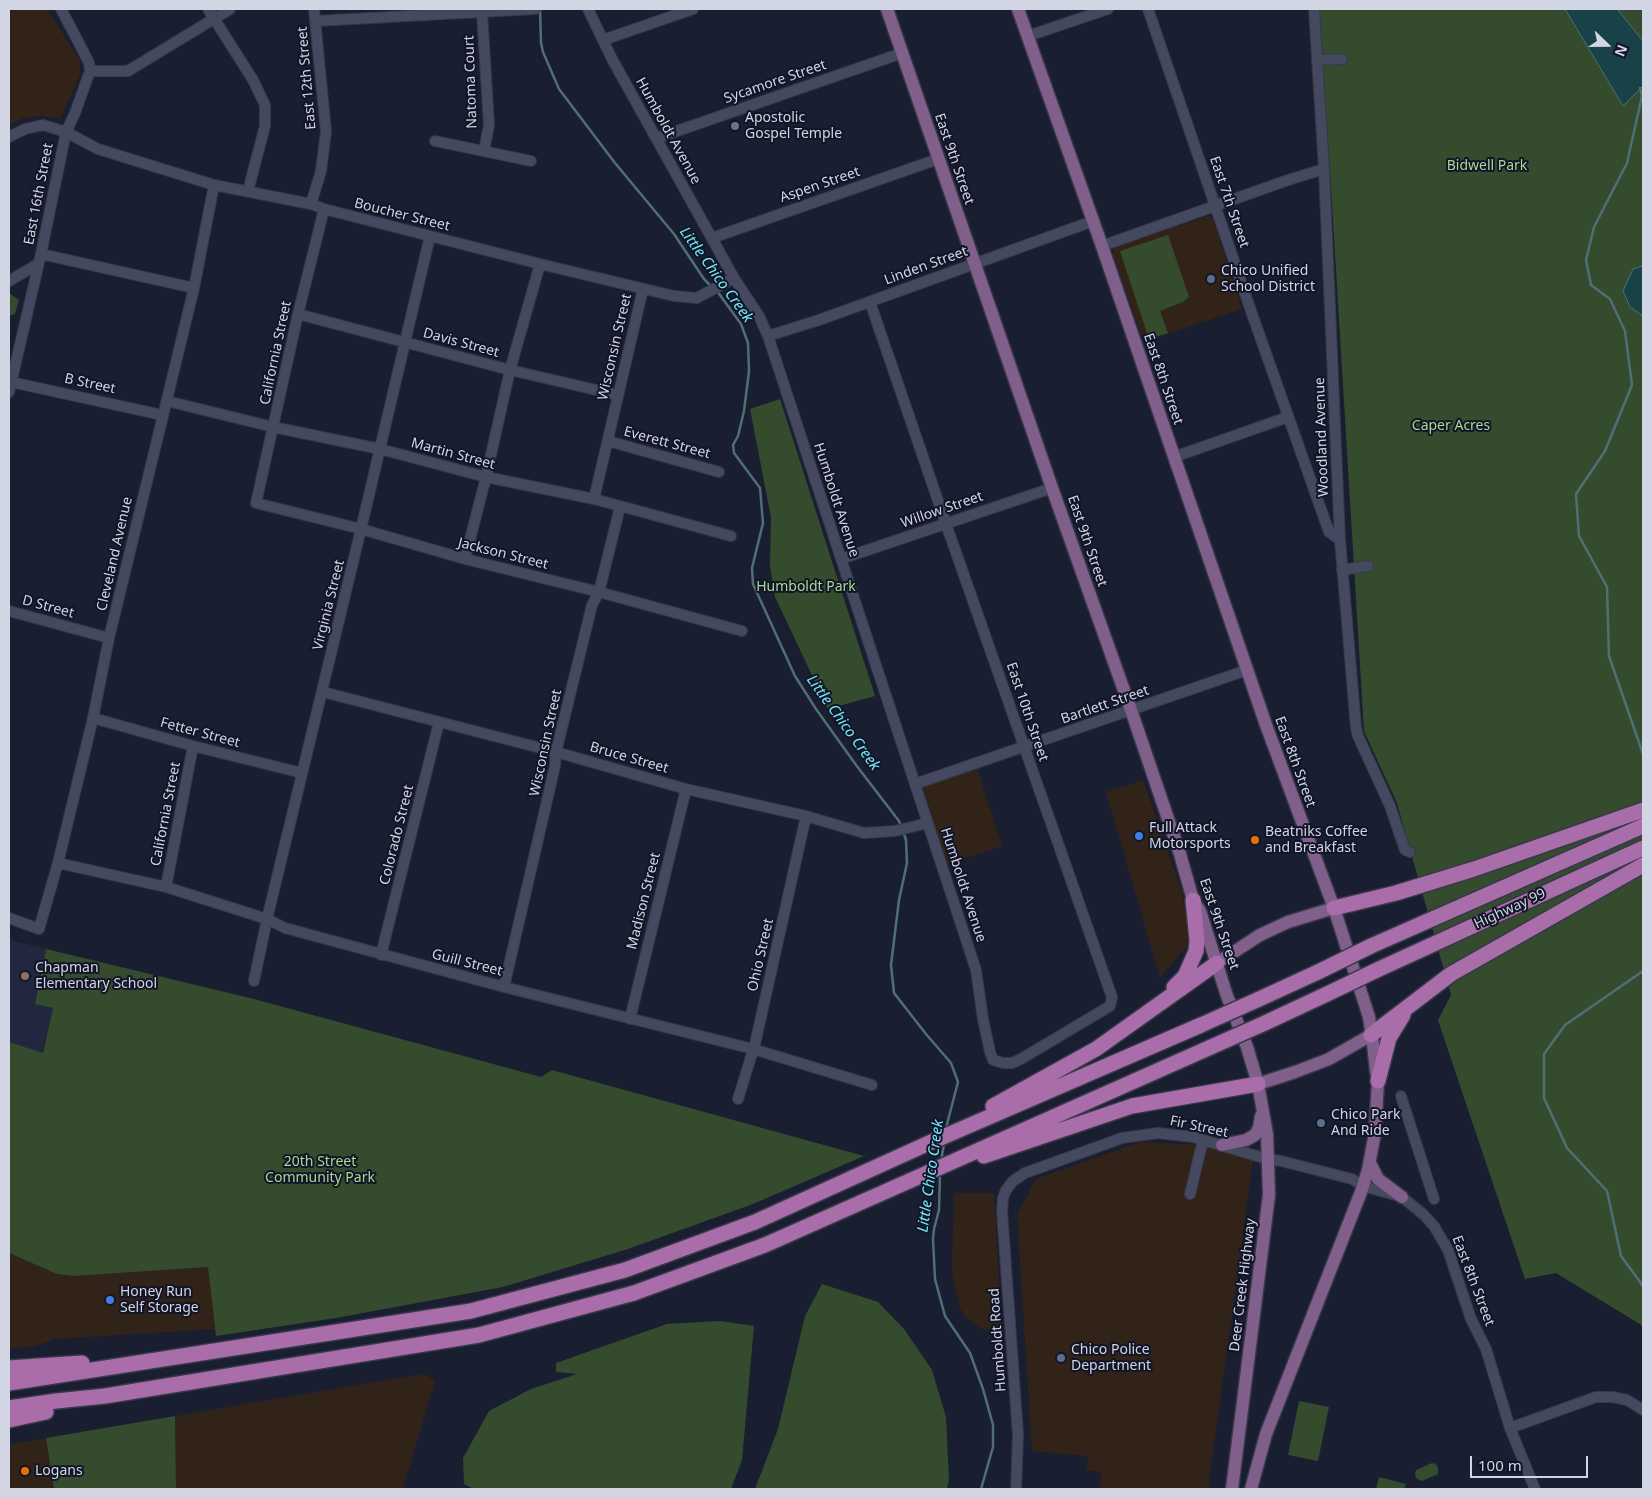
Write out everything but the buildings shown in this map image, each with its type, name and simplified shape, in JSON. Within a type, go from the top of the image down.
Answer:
[{"type":"highway","points":[[1334,908],[1409,889],[1483,866],[1643,810]]},
{"type":"highway","points":[[963,1125],[1257,1000],[1371,946],[1643,826]]},
{"type":"highway","name":"Highway 99","points":[[105,1396],[479,1335],[625,1296],[765,1245],[1265,1023],[1643,848]]},
{"type":"highway","points":[[1378,1081],[1389,1038],[1396,1024],[1409,1007],[1451,974],[1643,865]]},
{"type":"highway","points":[[1136,1022],[1156,1002],[1175,987],[1192,962],[1196,952],[1197,941],[1194,900]]},
{"type":"highway","points":[[9,1383],[472,1311],[624,1270],[755,1222],[929,1144],[1096,1050],[1218,963]]},
{"type":"highway","points":[[1371,1035],[1409,1007]]},
{"type":"highway","points":[[959,1158],[974,1159],[1132,1106],[1258,1084]]},
{"type":"highway","points":[[9,1368],[103,1361],[134,1363]]},
{"type":"highway","points":[[9,1408],[105,1396]]},
{"type":"highway","points":[[9,1420],[56,1410],[105,1396]]},
{"type":"main road","name":"East 9th Street","points":[[887,9],[1052,488],[1131,710],[1194,900],[1218,963],[1226,996],[1247,1046],[1258,1084]]},
{"type":"main road","name":"East 8th Street","points":[[1018,9],[1102,246],[1247,670],[1334,908],[1369,1017],[1378,1081],[1377,1114],[1370,1163],[1363,1186]]},
{"type":"main road","points":[[1218,963],[1260,935],[1288,922],[1334,908]]},
{"type":"main road","points":[[1258,1084],[1329,1059],[1371,1035]]},
{"type":"main road","name":"Deer Creek Highway","points":[[1232,1489],[1268,1204],[1267,1134],[1258,1084]]},
{"type":"main road","points":[[1222,1145],[1255,1136],[1259,1128],[1262,1109]]},
{"type":"main road","points":[[1370,1163],[1378,1179],[1402,1197]]},
{"type":"main road","points":[[1251,1489],[1266,1434],[1363,1186]]},
{"type":"street","points":[[61,9],[89,63],[90,71],[128,70],[230,9]]},
{"type":"street","points":[[208,9],[253,80],[265,105],[265,126],[248,191]]},
{"type":"street","name":"East 12th Street","points":[[311,204],[321,171],[326,131],[314,9]]},
{"type":"street","points":[[316,22],[536,9]]},
{"type":"street","name":"Humboldt Avenue","points":[[588,9],[603,40],[734,278],[759,316],[768,336],[891,715],[916,784],[924,825],[976,970],[983,1019],[993,1060]]},
{"type":"street","points":[[603,40],[693,9]]},
{"type":"street","points":[[1028,36],[1108,9]]},
{"type":"street","name":"East 7th Street","points":[[1148,9],[1288,417],[1330,532],[1340,540]]},
{"type":"street","name":"Woodland Avenue","points":[[1314,9],[1324,169],[1340,540],[1358,736],[1390,806],[1404,850],[1410,852]]},
{"type":"street","name":"Natoma Court","points":[[482,12],[489,125],[484,151]]},
{"type":"street","name":"Sycamore Street","points":[[657,138],[902,53]]},
{"type":"street","points":[[1318,60],[1342,59]]},
{"type":"street","name":"East 16th Street","points":[[9,392],[66,132],[90,71]]},
{"type":"street","name":"Boucher Street","points":[[9,137],[24,129],[43,126],[66,132],[98,149],[214,185],[311,204],[324,209],[540,264],[674,296],[696,298],[734,278]]},
{"type":"street","name":"Natoma Court","points":[[435,141],[531,161]]},
{"type":"street","name":"Aspen Street","points":[[712,238],[938,159]]},
{"type":"street","points":[[1102,246],[1324,169]]},
{"type":"street","name":"Cleveland Avenue","points":[[9,918],[39,930],[58,863],[93,718],[109,638],[194,288],[214,185]]},
{"type":"street","name":"California Street","points":[[256,503],[298,314],[324,209]]},
{"type":"street","name":"Linden Street","points":[[768,336],[870,302],[1093,221]]},
{"type":"street","name":"Virginia Street","points":[[254,982],[267,919],[323,692],[326,671],[362,530],[430,236]]},
{"type":"street","points":[[9,281],[39,259],[194,288]]},
{"type":"street","points":[[465,559],[510,370],[540,264]]},
{"type":"street","name":"Wisconsin Street","points":[[594,499],[643,289]]},
{"type":"street","name":"East 10th Street","points":[[870,302],[1112,997],[1110,1006],[1021,1059],[1012,1063],[993,1060]]},
{"type":"street","name":"Davis Street","points":[[298,314],[510,370],[618,394]]},
{"type":"street","name":"B Street","points":[[11,382],[162,415]]},
{"type":"street","name":"Martin Street","points":[[167,401],[273,427],[380,449],[486,477],[594,499],[731,536]]},
{"type":"street","points":[[1174,457],[1288,417]]},
{"type":"street","name":"Everett Street","points":[[608,441],[719,472]]},
{"type":"street","name":"Willow Street","points":[[841,559],[1052,488]]},
{"type":"street","name":"Jackson Street","points":[[256,503],[742,631]]},
{"type":"street","name":"Wisconsin Street","points":[[504,987],[555,766],[556,752],[592,605],[599,592],[620,507]]},
{"type":"street","points":[[1342,570],[1368,566]]},
{"type":"street","name":"D Street","points":[[9,611],[109,638]]},
{"type":"street","name":"Bartlett Street","points":[[916,784],[1247,670]]},
{"type":"street","name":"Bruce Street","points":[[323,692],[556,752],[686,789],[806,816],[864,833],[895,832],[924,825]]},
{"type":"street","name":"Fetter Street","points":[[93,718],[193,746],[302,773]]},
{"type":"street","name":"Colorado Street","points":[[381,955],[440,722]]},
{"type":"street","name":"California Street","points":[[166,886],[193,746]]},
{"type":"street","name":"Madison Street","points":[[630,1019],[686,789]]},
{"type":"street","name":"Ohio Street","points":[[738,1099],[753,1049],[806,816]]},
{"type":"street","name":"Guill Street","points":[[58,863],[166,886],[267,919],[285,928],[504,987],[753,1049],[872,1085]]},
{"type":"street","points":[[1401,1096],[1434,1199],[1431,1208],[1424,1214]]},
{"type":"street","name":"Fir Street","points":[[1006,1190],[1013,1181],[1025,1173],[1122,1138],[1158,1133],[1178,1134],[1203,1140],[1267,1159],[1352,1179],[1363,1186]]},
{"type":"street","points":[[1190,1194],[1203,1140]]},
{"type":"street","name":"East 8th Street","points":[[1363,1186],[1402,1197],[1424,1214],[1434,1226],[1448,1250],[1471,1319],[1486,1349],[1510,1428],[1535,1489]]},
{"type":"street","name":"Humboldt Road","points":[[1006,1190],[1002,1211],[1018,1435],[1016,1489]]},
{"type":"street","points":[[1510,1428],[1596,1397],[1620,1398],[1643,1410]]},
{"type":"shaded area","points":[[14,9],[47,9],[79,59],[80,75],[59,118],[41,116],[23,118],[9,125],[9,12]]},
{"type":"shaded area","points":[[1565,9],[1617,9],[1643,41],[1643,86],[1623,106]]},
{"type":"shaded area","points":[[1208,216],[1213,219],[1242,309],[1144,342],[1113,250],[1115,247]]},
{"type":"shaded area","points":[[1643,266],[1643,316],[1630,307],[1623,291],[1633,269]]},
{"type":"shaded area","points":[[977,768],[1002,846],[947,864],[922,786]]},
{"type":"shaded area","points":[[1143,780],[1182,892],[1187,919],[1187,946],[1160,978],[1106,792]]},
{"type":"shaded area","name":"Chapman Elementary School","points":[[9,936],[14,941],[46,949],[35,1003],[53,1008],[42,1054],[9,1042]]},
{"type":"shaded area","points":[[1140,1142],[1199,1145],[1253,1159],[1208,1489],[1099,1489],[1101,1472],[1086,1470],[1088,1456],[1032,1451],[1017,1215],[1036,1179]]},
{"type":"shaded area","points":[[954,1193],[994,1193],[1002,1328],[983,1330],[965,1317],[960,1308],[953,1279],[952,1263]]},
{"type":"shaded area","name":"Honey Run Self Storage","points":[[9,1254],[57,1273],[74,1276],[209,1267],[215,1329],[56,1339],[33,1347],[9,1348]]},
{"type":"shaded area","points":[[425,1374],[435,1381],[403,1489],[176,1489],[175,1416]]},
{"type":"shaded area","points":[[46,1438],[54,1489],[9,1489],[9,1445]]},
{"type":"green space","name":"Bidwell Park","points":[[1319,9],[1643,9],[1643,1326],[1556,1273],[1525,1279],[1438,1020],[1451,995],[1397,803],[1364,731]]},
{"type":"green space","points":[[1168,235],[1189,297],[1183,302],[1160,311],[1168,333],[1149,339],[1120,251]]},
{"type":"green space","points":[[9,293],[19,300],[15,314],[9,316]]},
{"type":"green space","name":"Humboldt Park","points":[[780,399],[875,696],[828,709],[775,597],[770,565],[771,517],[750,409]]},
{"type":"green space","name":"20th Street Community Park","points":[[46,949],[254,999],[541,1077],[552,1070],[864,1156],[753,1204],[628,1249],[503,1287],[336,1318],[216,1336],[208,1267],[74,1276],[57,1274],[9,1253],[9,1042],[43,1053],[53,1008],[35,1004]]},
{"type":"green space","points":[[822,1284],[878,1302],[904,1329],[932,1370],[946,1417],[949,1480],[947,1489],[755,1489],[778,1429],[805,1316]]},
{"type":"green space","points":[[720,1321],[754,1326],[742,1460],[731,1489],[474,1489],[464,1484],[463,1458],[489,1411],[531,1389],[577,1374],[556,1372],[556,1363],[667,1324]]},
{"type":"green space","points":[[1299,1401],[1329,1407],[1318,1461],[1288,1455]]},
{"type":"green space","points":[[175,1416],[176,1489],[54,1489],[46,1438]]},
{"type":"green space","points":[[1432,1463],[1436,1464],[1438,1474],[1422,1481],[1417,1479],[1415,1475],[1416,1470]]},
{"type":"green space","points":[[1379,1477],[1406,1484],[1404,1489],[1376,1489]]},
{"type":"waterway","name":"Little Chico Creek","points":[[540,9],[543,52],[559,89],[615,163],[674,234],[704,279],[711,286]]},
{"type":"waterway","points":[[1640,88],[1642,96],[1627,163],[1594,227],[1586,260],[1591,285],[1610,299],[1625,331],[1632,385],[1605,451],[1576,494],[1579,536],[1607,587],[1609,656],[1643,754]]},
{"type":"waterway","name":"Little Chico Creek","points":[[717,291],[741,324],[748,343],[749,371],[744,411],[738,436],[733,445],[734,453],[760,488],[763,523],[752,568],[753,584],[795,676],[816,709],[901,826]]},
{"type":"waterway","name":"Little Chico Creek","points":[[903,831],[906,840],[907,863],[899,900],[891,965],[894,993],[951,1063],[958,1082],[946,1128]]},
{"type":"waterway","points":[[1643,971],[1565,1025],[1544,1054],[1544,1098],[1567,1148],[1607,1191],[1621,1256],[1643,1286]]},
{"type":"waterway","name":"Little Chico Creek","points":[[941,1161],[944,1144]]},
{"type":"waterway","name":"Little Chico Creek","points":[[940,1174],[939,1210],[933,1239],[935,1279],[945,1316],[970,1353],[993,1425],[993,1447],[981,1489]]},
{"type":"place","name":"Apostolic Gospel Temple","points":[[735,126]]},
{"type":"place","name":"Chico Unified School District","points":[[1211,279]]},
{"type":"place","name":"Full Attack Motorsports","points":[[1139,836]]},
{"type":"place","name":"Beatniks Coffee and Breakfast","points":[[1255,840]]},
{"type":"place","name":"Chapman Elementary School","points":[[25,976]]},
{"type":"place","name":"Chico Park And Ride","points":[[1321,1123]]},
{"type":"place","name":"Honey Run Self Storage","points":[[110,1300]]},
{"type":"place","name":"Chico Police Department","points":[[1061,1358]]},
{"type":"place","name":"Logans","points":[[25,1471]]},
{"type":"park label","name":"Caper Acres","points":[[1451,426]]}]
